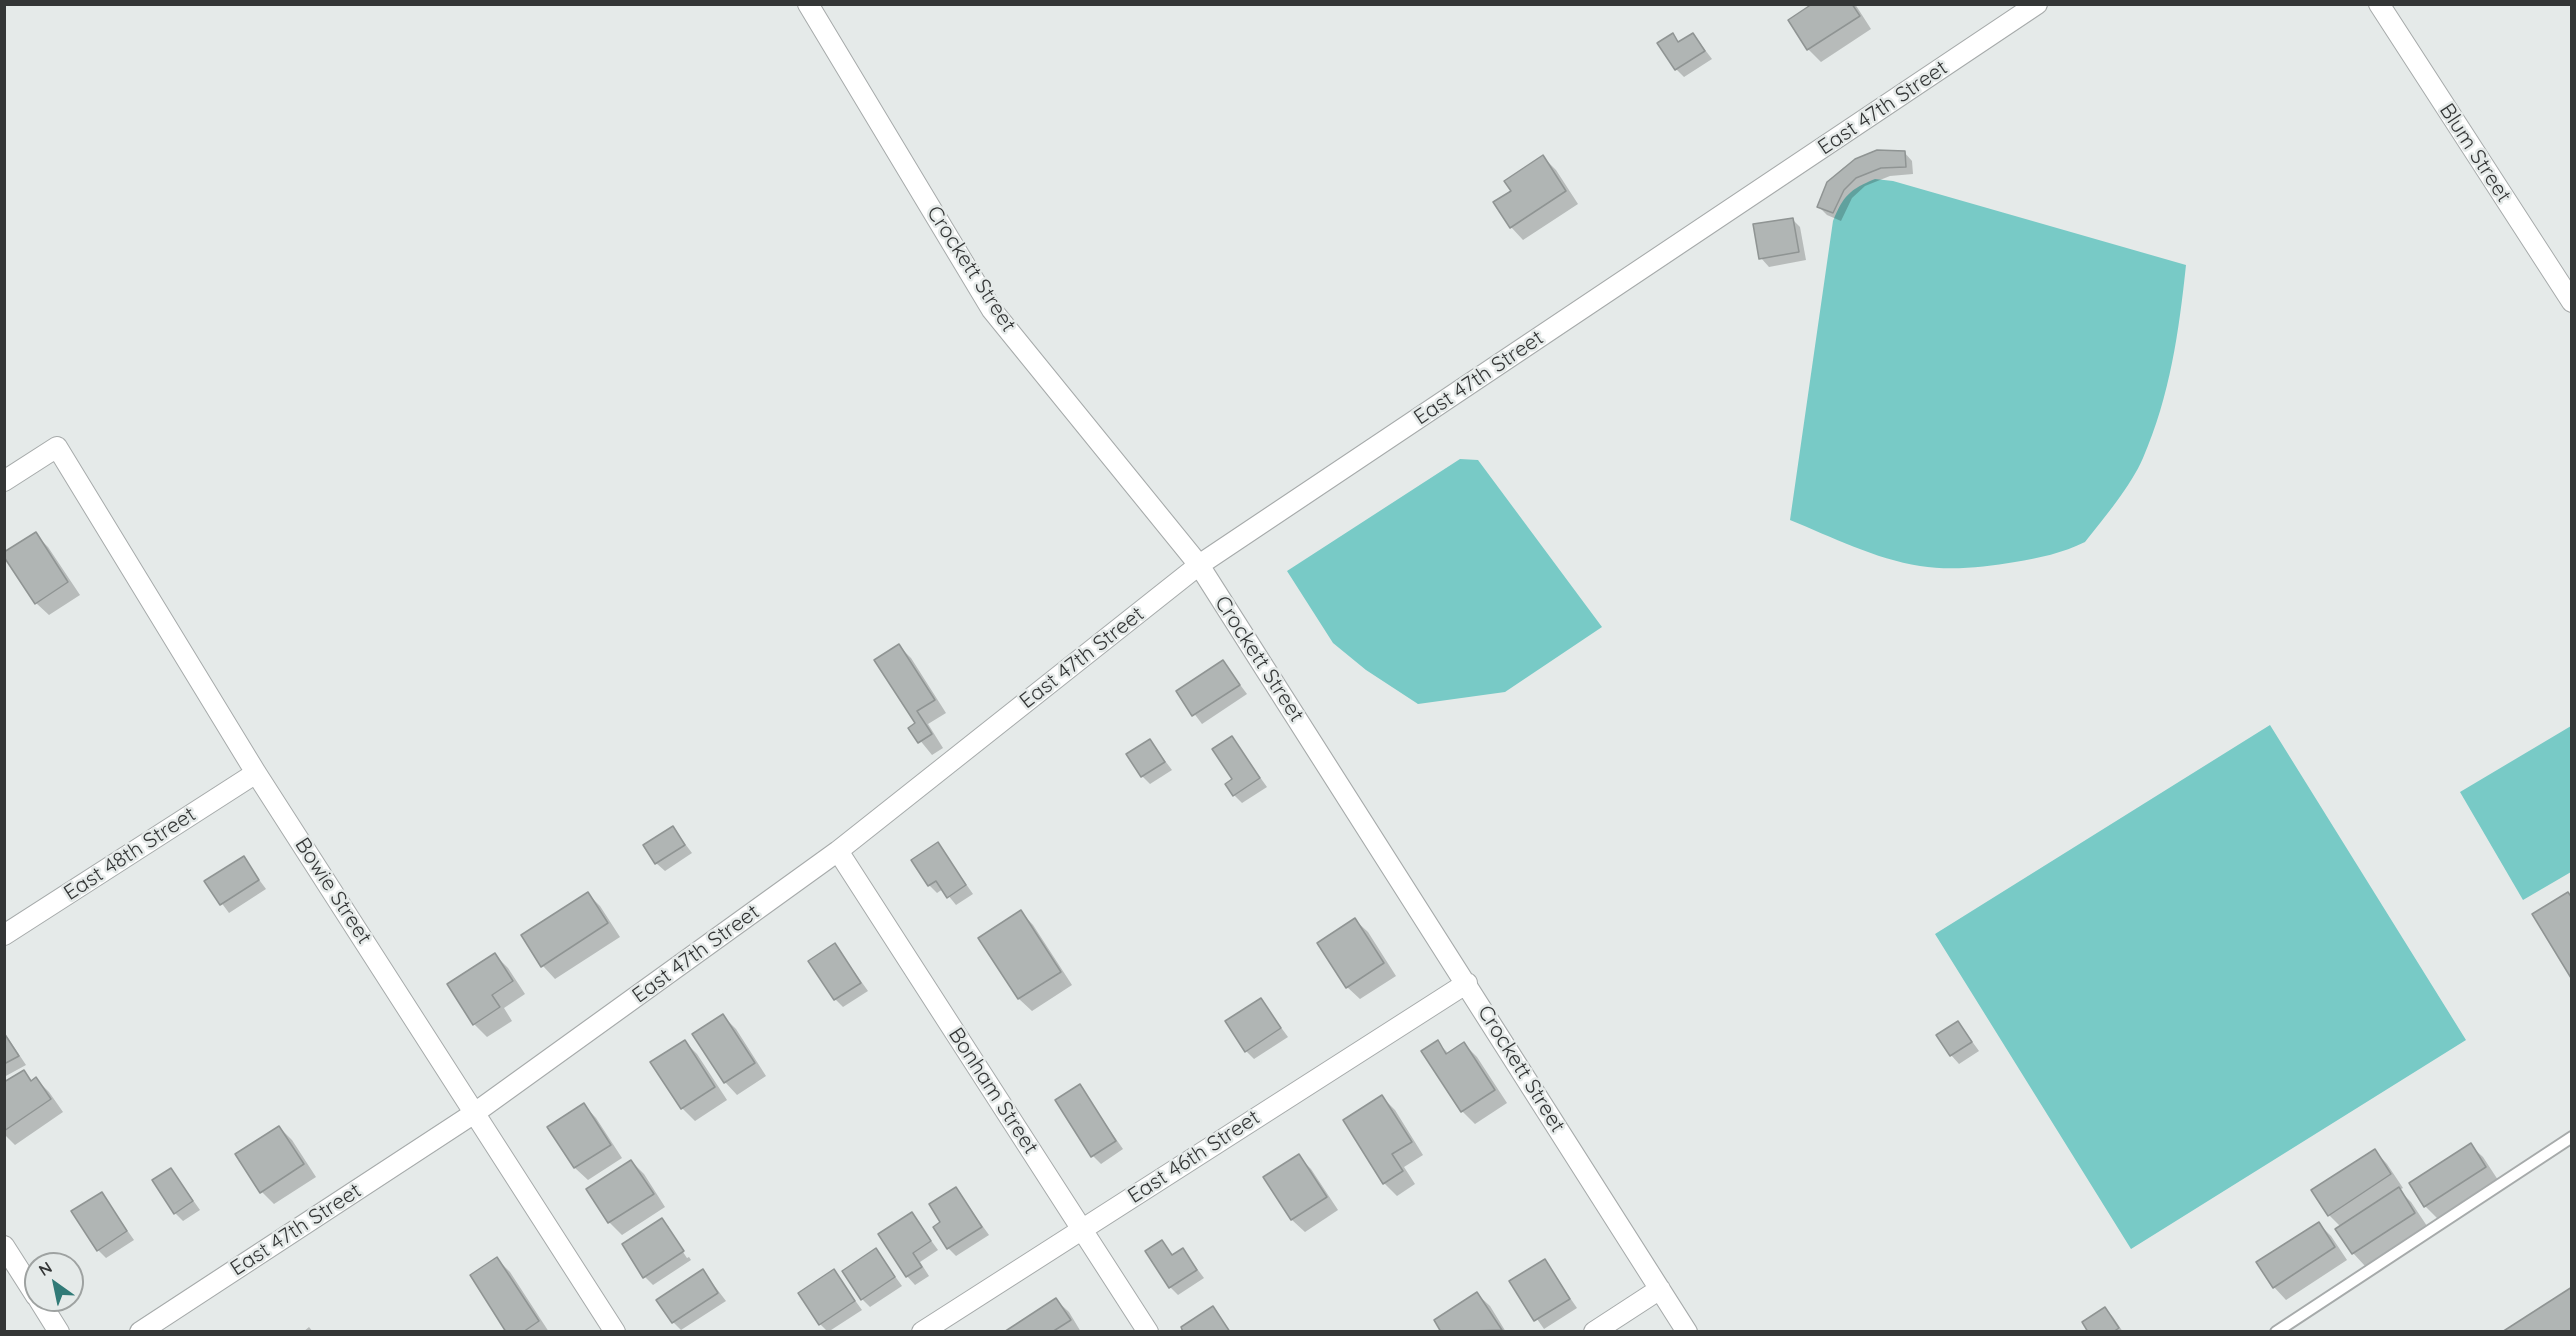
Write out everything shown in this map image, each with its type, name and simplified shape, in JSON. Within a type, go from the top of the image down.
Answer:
[{"type":"street","name":"Crockett Street","points":[[808,4],[992,309],[1199,565],[1687,1332]]},
{"type":"street","name":"East 47th Street","points":[[140,1332],[476,1112],[838,851],[1199,565],[2037,4]]},
{"type":"street","name":"Blum Street","points":[[2379,4],[2571,302]]},
{"type":"street","name":"Bowie Street","points":[[4,481],[57,447],[256,772],[615,1332]]},
{"type":"street","name":"East 48th Street","points":[[4,934],[256,772]]},
{"type":"street","name":"Bonham Street","points":[[838,851],[1148,1332]]},
{"type":"street","name":"East 46th Street","points":[[922,1332],[1467,983]]},
{"type":"street","points":[[4,1246],[24,1277]]},
{"type":"street","points":[[1594,1332],[1660,1289]]},
{"type":"street","points":[[46,1312],[59,1332]]},
{"type":"lane","points":[[2276,1332],[2571,1137]]},
{"type":"shaded area","points":[[1875,179],[1893,181],[2186,265],[2172,363],[2152,435],[2132,480],[2085,542],[2051,555],[2015,562],[1968,568],[1944,568],[1903,563],[1870,553],[1790,520],[1833,221],[1848,194]]},
{"type":"shaded area","points":[[1460,459],[1478,460],[1602,627],[1505,692],[1418,704],[1366,670],[1333,643],[1287,571]]},
{"type":"shaded area","points":[[2270,725],[2466,1040],[2131,1249],[1935,934]]},
{"type":"shaded area","points":[[2571,726],[2571,872],[2523,900],[2460,792]]},
{"type":"building","points":[[1812,4],[1852,4],[1860,16],[1807,50],[1788,20]]},
{"type":"building","points":[[1673,33],[1678,42],[1693,33],[1705,51],[1675,70],[1657,43]]},
{"type":"building","points":[[1877,150],[1905,151],[1906,167],[1881,168],[1856,178],[1844,190],[1833,213],[1817,207],[1827,182],[1855,159]]},
{"type":"building","points":[[1543,155],[1566,191],[1510,228],[1493,202],[1511,191],[1504,181]]},
{"type":"building","points":[[1793,218],[1799,252],[1759,259],[1753,224]]},
{"type":"building","points":[[36,532],[68,582],[35,604],[4,557],[4,552]]},
{"type":"building","points":[[899,644],[935,700],[917,711],[932,734],[918,743],[908,728],[915,723],[874,660]]},
{"type":"building","points":[[1223,660],[1240,685],[1192,716],[1176,691]]},
{"type":"building","points":[[1232,736],[1260,778],[1233,796],[1225,784],[1232,779],[1212,749]]},
{"type":"building","points":[[1150,739],[1165,762],[1141,777],[1126,754]]},
{"type":"building","points":[[673,826],[685,845],[655,864],[643,845]]},
{"type":"building","points":[[938,842],[966,885],[947,898],[936,881],[928,886],[911,860]]},
{"type":"building","points":[[244,856],[259,880],[220,905],[204,881]]},
{"type":"building","points":[[588,892],[608,923],[541,967],[521,935]]},
{"type":"building","points":[[2568,892],[2572,898],[2571,978],[2532,914]]},
{"type":"building","points":[[1021,910],[1061,972],[1018,999],[978,938]]},
{"type":"building","points":[[1355,918],[1384,963],[1346,988],[1317,943]]},
{"type":"building","points":[[835,943],[861,983],[834,1000],[808,961]]},
{"type":"building","points":[[495,953],[513,981],[492,995],[500,1007],[473,1025],[447,984]]},
{"type":"building","points":[[1261,998],[1281,1028],[1245,1052],[1225,1021]]},
{"type":"building","points":[[723,1014],[755,1063],[724,1083],[692,1034]]},
{"type":"building","points":[[1958,1021],[1972,1042],[1950,1056],[1936,1035]]},
{"type":"building","points":[[4,1033],[19,1056],[4,1064]]},
{"type":"building","points":[[685,1040],[715,1087],[681,1109],[650,1062]]},
{"type":"building","points":[[1438,1040],[1446,1054],[1464,1042],[1495,1090],[1461,1112],[1421,1051]]},
{"type":"building","points":[[24,1070],[31,1081],[36,1077],[51,1099],[4,1131],[4,1082]]},
{"type":"building","points":[[1080,1084],[1116,1141],[1091,1157],[1055,1100]]},
{"type":"building","points":[[1382,1095],[1412,1142],[1392,1154],[1403,1171],[1383,1184],[1343,1120]]},
{"type":"building","points":[[584,1103],[611,1145],[574,1168],[547,1127]]},
{"type":"building","points":[[279,1126],[304,1164],[260,1193],[235,1154]]},
{"type":"building","points":[[2471,1143],[2486,1167],[2424,1207],[2409,1183]]},
{"type":"building","points":[[2375,1149],[2391,1174],[2328,1216],[2311,1190]]},
{"type":"building","points":[[1299,1154],[1327,1197],[1291,1220],[1263,1177]]},
{"type":"building","points":[[631,1160],[654,1194],[608,1223],[586,1189]]},
{"type":"building","points":[[171,1168],[193,1201],[174,1214],[152,1180]]},
{"type":"building","points":[[956,1187],[982,1227],[947,1249],[933,1227],[940,1222],[929,1204]]},
{"type":"building","points":[[2399,1187],[2415,1213],[2352,1254],[2335,1229]]},
{"type":"building","points":[[102,1192],[127,1231],[97,1251],[71,1211]]},
{"type":"building","points":[[912,1212],[931,1241],[913,1253],[922,1267],[906,1277],[878,1234]]},
{"type":"building","points":[[662,1218],[684,1251],[643,1278],[622,1244]]},
{"type":"building","points":[[2319,1222],[2335,1247],[2273,1288],[2256,1262]]},
{"type":"building","points":[[1162,1240],[1172,1255],[1183,1248],[1197,1270],[1169,1288],[1145,1251]]},
{"type":"building","points":[[876,1248],[895,1277],[861,1300],[842,1271]]},
{"type":"building","points":[[497,1257],[539,1321],[523,1332],[506,1332],[470,1275]]},
{"type":"building","points":[[1545,1259],[1570,1299],[1534,1321],[1509,1281]]},
{"type":"building","points":[[703,1269],[718,1293],[672,1323],[656,1300]]},
{"type":"building","points":[[834,1269],[855,1301],[819,1325],[798,1293]]},
{"type":"building","points":[[2572,1287],[2572,1332],[2502,1332]]},
{"type":"building","points":[[1477,1292],[1502,1330],[1441,1332],[1434,1320]]},
{"type":"building","points":[[1056,1298],[1071,1320],[1052,1332],[1004,1332]]},
{"type":"building","points":[[1213,1306],[1230,1332],[1183,1332],[1181,1327]]},
{"type":"building","points":[[2105,1307],[2119,1328],[2113,1332],[2088,1332],[2082,1322]]}]
